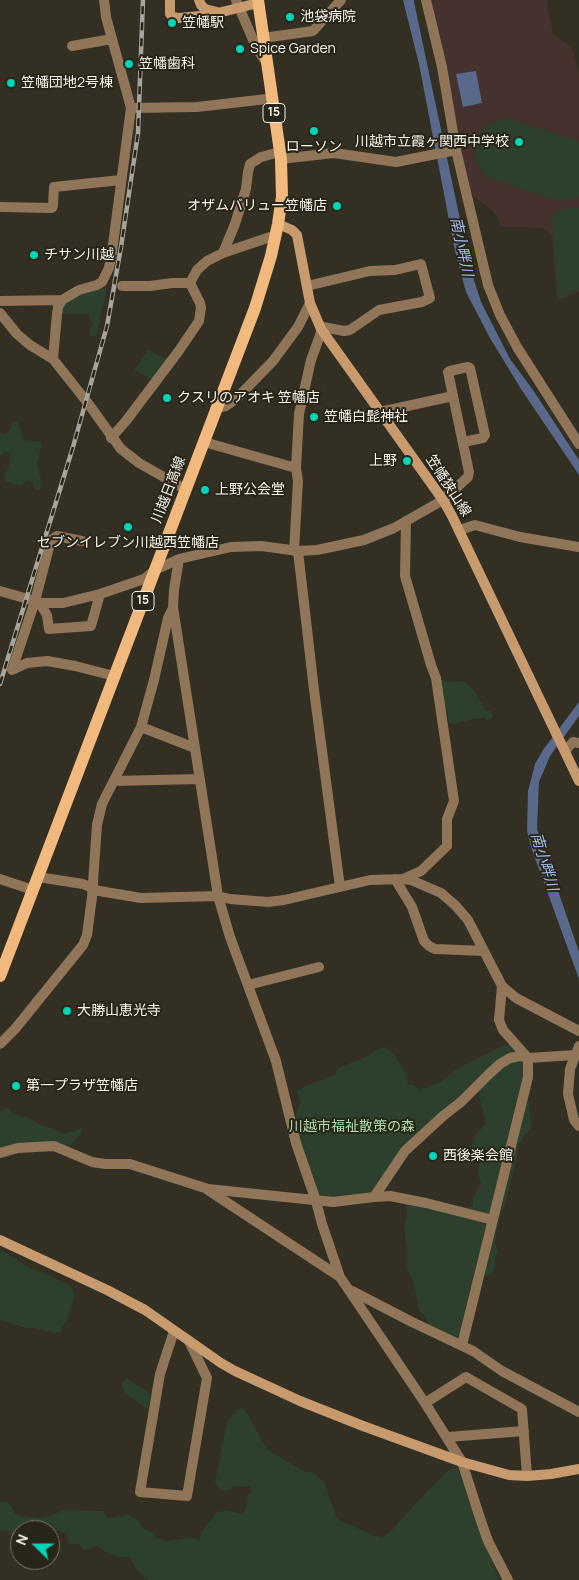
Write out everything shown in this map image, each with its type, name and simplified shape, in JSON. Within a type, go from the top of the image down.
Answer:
[{"type":"main road","name":"川越日高線","points":[[0,976],[255,308],[277,229],[282,198],[281,155],[258,2]]},
{"type":"street","points":[[0,301],[62,300],[79,290],[97,285],[107,275],[131,108],[112,39],[104,0]]},
{"type":"street","points":[[170,0],[170,14],[176,18],[221,12],[238,4],[258,2]]},
{"type":"street","points":[[199,0],[205,9],[221,12]]},
{"type":"street","points":[[263,38],[313,31],[341,0]]},
{"type":"street","points":[[426,0],[442,67],[455,150],[488,285],[516,347],[579,444]]},
{"type":"street","points":[[238,4],[257,49],[266,62]]},
{"type":"street","points":[[72,46],[112,39]]},
{"type":"street","points":[[131,108],[197,107],[271,97]]},
{"type":"street","points":[[223,253],[246,189],[250,164],[260,157],[334,153],[396,162],[455,150]]},
{"type":"street","points":[[0,207],[52,208],[49,187],[121,180]]},
{"type":"street","points":[[190,283],[197,270],[207,261],[277,229]]},
{"type":"street","name":"笠幡狭山線","points":[[277,229],[292,230],[297,235],[310,303],[321,329],[443,500],[460,530],[579,781]]},
{"type":"street","points":[[307,286],[370,271],[394,270],[421,264],[430,294],[430,300],[379,310],[350,330],[344,331],[322,327],[311,360],[299,414],[296,468],[298,481],[296,551],[340,887]]},
{"type":"street","points":[[122,286],[190,283]]},
{"type":"street","points":[[111,438],[178,352],[199,320],[200,303],[190,283]]},
{"type":"street","points":[[53,359],[58,307],[62,300]]},
{"type":"street","points":[[216,409],[226,406],[236,399],[273,361],[298,327],[310,303]]},
{"type":"street","points":[[0,313],[30,345],[53,359],[121,449],[139,463],[185,489]]},
{"type":"street","points":[[0,590],[37,602],[63,603],[100,594],[144,579],[155,570],[179,559],[231,547],[261,546],[296,551],[325,549],[364,540],[406,522],[443,500],[468,477],[469,472],[448,372],[468,367],[470,368],[485,435],[483,438],[463,442]]},
{"type":"street","points":[[380,412],[453,396]]},
{"type":"street","points":[[204,442],[296,468]]},
{"type":"street","points":[[399,879],[420,871],[447,846],[447,819],[454,801],[436,678],[405,576],[406,522]]},
{"type":"street","points":[[460,530],[475,525],[520,537],[579,547]]},
{"type":"street","points":[[82,541],[58,536],[51,540],[37,602],[12,670],[26,662],[47,661],[114,676]]},
{"type":"street","points":[[179,559],[173,607],[218,896],[230,937],[276,1062],[296,1142],[316,1200],[322,1224],[340,1276],[448,1437],[462,1462],[488,1541],[508,1580]]},
{"type":"street","points":[[37,602],[47,615],[49,629],[91,626],[100,594]]},
{"type":"street","points":[[0,1044],[15,1029],[83,945],[89,928],[97,825],[102,804],[141,727],[168,618],[173,607]]},
{"type":"street","points":[[141,727],[196,748]]},
{"type":"street","points":[[564,750],[573,742],[579,743]]},
{"type":"street","points":[[114,781],[200,779]]},
{"type":"street","points":[[38,877],[92,887],[99,891],[141,898],[218,896],[230,899],[268,902],[370,880],[399,879],[419,882],[448,898],[468,920],[502,986],[516,998],[579,1031]]},
{"type":"street","points":[[0,879],[33,890]]},
{"type":"street","points":[[399,879],[412,907],[424,941],[429,946],[435,949],[484,951]]},
{"type":"street","points":[[248,985],[319,967]]},
{"type":"street","points":[[462,1345],[528,1077],[528,1058],[506,1035],[499,1020],[502,986]]},
{"type":"street","points":[[374,1197],[405,1151],[461,1102],[500,1064],[510,1058],[520,1056],[528,1058],[577,1051],[570,1069],[568,1094],[574,1120],[579,1126]]},
{"type":"street","points":[[0,1153],[18,1148],[54,1146],[92,1162],[130,1164],[202,1187],[333,1202],[390,1196],[493,1220]]},
{"type":"street","points":[[202,1187],[340,1276]]},
{"type":"street","points":[[0,1240],[145,1310],[235,1371],[300,1401],[363,1426],[462,1462],[509,1475],[551,1474],[579,1469]]},
{"type":"street","points":[[351,1291],[462,1345],[502,1371],[579,1412]]},
{"type":"street","points":[[174,1331],[160,1374],[140,1492],[187,1496],[207,1378],[189,1341]]},
{"type":"street","points":[[425,1403],[466,1377],[522,1409],[527,1476]]},
{"type":"street","points":[[448,1437],[524,1431]]},
{"type":"shaded area","name":"川越市立霞ヶ関西中学校","points":[[430,0],[548,0],[553,34],[572,47],[579,74],[579,292],[557,301],[552,236],[546,230],[541,228],[501,227],[493,211],[471,194]]},
{"type":"green space","points":[[509,119],[579,141],[579,197],[563,201],[555,200],[487,176],[476,161],[475,153],[480,133],[499,120]]},
{"type":"green space","points":[[579,208],[579,290],[558,299],[552,216],[554,212],[563,209]]},
{"type":"green space","points":[[107,288],[96,337],[89,335],[92,324],[88,314],[59,314],[62,306],[82,292]]},
{"type":"green space","points":[[148,350],[167,359],[152,380],[134,370]]},
{"type":"green space","points":[[17,421],[25,442],[40,441],[42,446],[37,463],[41,488],[36,490],[32,482],[26,481],[22,485],[12,484],[6,481],[4,476],[10,463],[10,453],[5,452],[0,455],[0,433],[6,434],[11,429],[12,422]]},
{"type":"green space","points":[[440,679],[449,682],[462,681],[467,684],[476,693],[477,698],[486,711],[491,711],[493,718],[487,720],[484,718],[473,719],[453,724],[449,722],[447,711],[444,710]]},
{"type":"green space","name":"川越市福祉散策の森","points":[[509,1044],[525,1061],[531,1127],[519,1144],[506,1201],[499,1220],[495,1242],[498,1251],[495,1257],[495,1268],[493,1273],[484,1276],[474,1320],[466,1336],[451,1345],[429,1327],[427,1319],[419,1310],[413,1281],[407,1269],[404,1228],[407,1215],[406,1204],[411,1197],[465,1209],[473,1206],[473,1197],[481,1184],[478,1173],[479,1162],[471,1147],[475,1136],[486,1123],[478,1090],[464,1094],[371,1193],[324,1199],[315,1194],[294,1121],[300,1102],[297,1091],[307,1085],[334,1075],[338,1068],[366,1057],[377,1049],[386,1047],[393,1054],[407,1076],[408,1085],[413,1085],[419,1089],[429,1087],[440,1082],[457,1069]]},
{"type":"green space","points":[[4,1108],[10,1109],[14,1115],[27,1117],[63,1134],[83,1127],[80,1135],[67,1148],[20,1152],[5,1158],[0,1157],[0,1111]]},
{"type":"green space","points":[[0,1250],[27,1266],[70,1285],[74,1294],[72,1304],[60,1332],[54,1333],[26,1328],[0,1320]]},
{"type":"green space","points":[[126,1378],[152,1395],[147,1409],[124,1393],[122,1384]]},
{"type":"green space","points":[[244,1408],[267,1449],[303,1471],[314,1473],[324,1482],[337,1519],[382,1538],[392,1530],[449,1470],[457,1467],[499,1580],[149,1580],[138,1572],[129,1557],[115,1556],[97,1546],[85,1550],[78,1544],[69,1544],[66,1533],[60,1531],[60,1520],[10,1520],[10,1533],[7,1530],[0,1531],[0,1502],[8,1502],[16,1515],[39,1518],[51,1516],[63,1510],[103,1511],[108,1518],[128,1515],[139,1521],[143,1529],[155,1533],[155,1538],[166,1541],[188,1538],[200,1540],[201,1532],[217,1512],[226,1511],[244,1514],[247,1496],[252,1490],[249,1486],[234,1486],[231,1489],[222,1491],[215,1483],[227,1421],[238,1409]]},
{"type":"water","name":"南小畔川","points":[[403,0],[414,0],[465,243],[481,302],[510,359],[533,390],[579,460],[579,475],[521,389],[490,338],[466,292],[455,251],[419,64]]},
{"type":"water","points":[[476,71],[482,103],[463,107],[456,74]]},
{"type":"water","name":"南小畔川","points":[[579,702],[579,716],[550,756],[539,782],[537,829],[579,952],[579,979],[531,847],[527,831],[528,791],[535,764],[543,750]]},
{"type":"railway","points":[[0,684],[73,447],[107,326],[138,133],[143,0]]},
{"type":"place","name":"池袋病院","points":[[290,17]]},
{"type":"place","name":"笠幡駅","points":[[172,23]]},
{"type":"place","name":"Spice Garden","points":[[240,49]]},
{"type":"place","name":"笠幡歯科","points":[[129,64]]},
{"type":"place","name":"笠幡団地2号棟","points":[[11,83]]},
{"type":"place","name":"ローソン","points":[[314,131]]},
{"type":"place","name":"川越市立霞ヶ関西中学校","points":[[519,142]]},
{"type":"place","name":"オザムバリュー笠幡店","points":[[337,206]]},
{"type":"place","name":"チサン川越","points":[[34,255]]},
{"type":"place","name":"クスリのアオキ 笠幡店","points":[[167,398]]},
{"type":"place","name":"笠幡白髭神社","points":[[314,417]]},
{"type":"place","name":"上野","points":[[407,461]]},
{"type":"place","name":"上野公会堂","points":[[205,490]]},
{"type":"place","name":"セブンイレブン川越西笠幡店","points":[[128,527]]},
{"type":"place","name":"大勝山恵光寺","points":[[67,1011]]},
{"type":"place","name":"第一プラザ笠幡店","points":[[16,1086]]},
{"type":"place","name":"西後楽会館","points":[[433,1156]]}]
